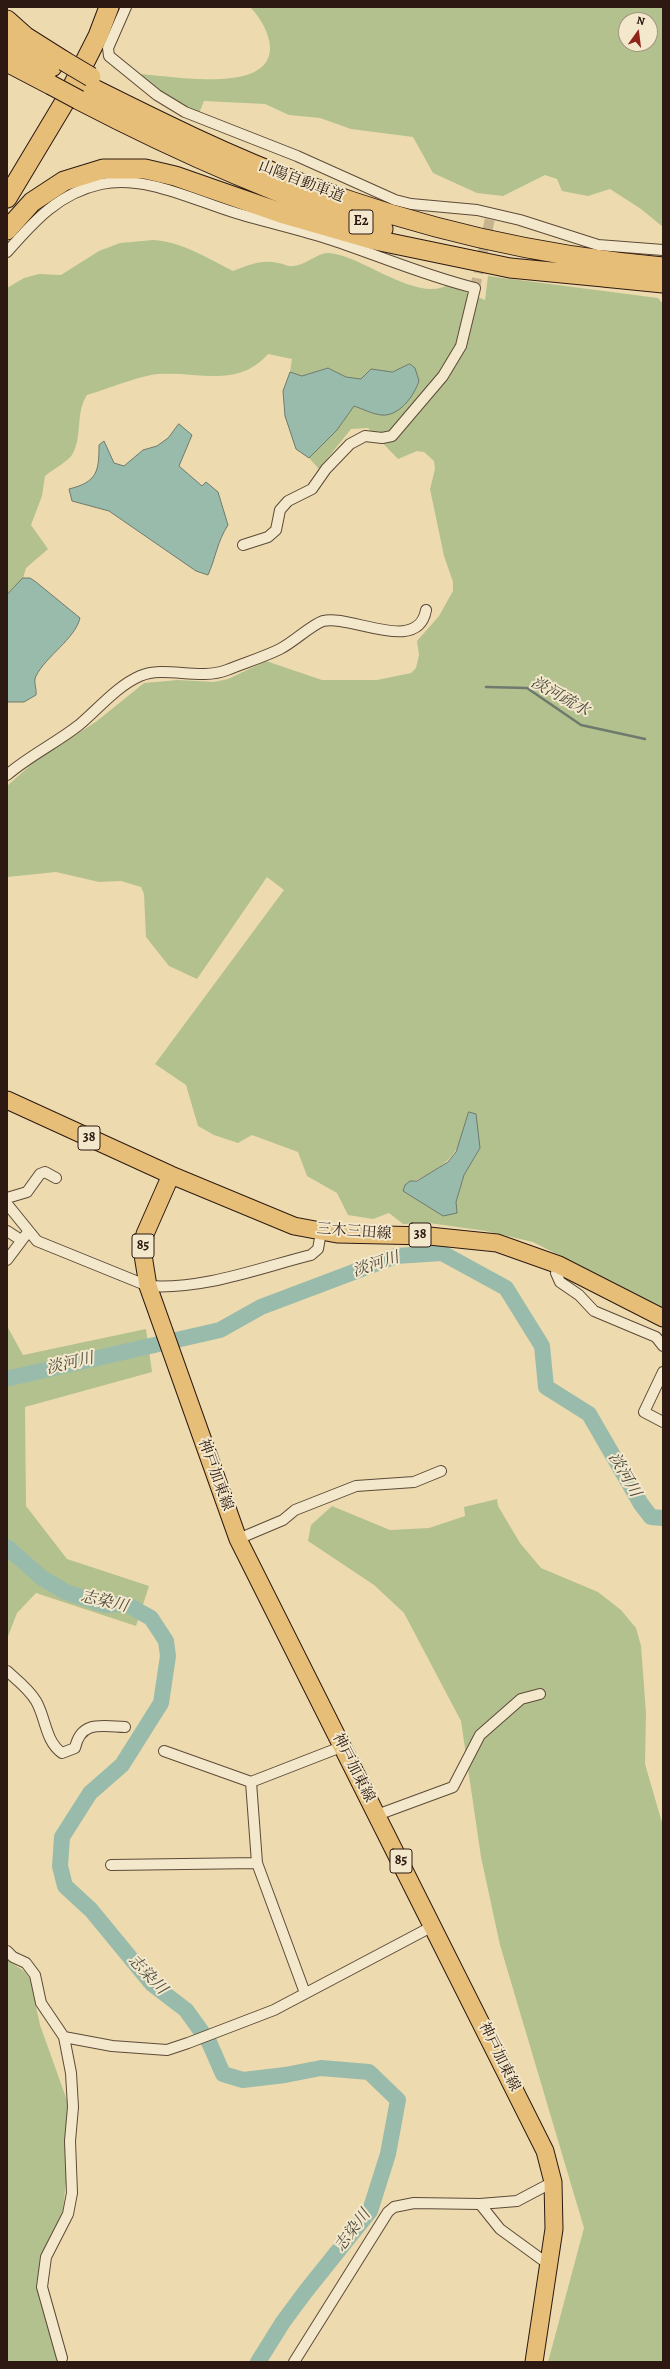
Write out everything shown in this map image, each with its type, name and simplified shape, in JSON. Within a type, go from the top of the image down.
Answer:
[{"type":"highway","points":[[7,183],[63,87],[101,7]]},
{"type":"highway","points":[[7,198],[64,103],[98,36],[109,7]]},
{"type":"highway","points":[[7,20],[26,36],[58,72],[85,87]]},
{"type":"highway","name":"山陽自動車道","points":[[7,43],[234,174],[360,222],[412,238],[490,257],[614,278],[663,283]]},
{"type":"highway","name":"山陽自動車道","points":[[7,62],[58,72]]},
{"type":"highway","name":"山陽自動車道","points":[[85,87],[230,154],[306,185],[370,208],[432,226],[510,245],[589,259],[663,267]]},
{"type":"highway","points":[[7,230],[40,196],[72,177],[103,169],[145,169],[175,176],[281,213],[375,240],[510,268],[614,278]]},
{"type":"main road","name":"三木三田線","points":[[7,1100],[171,1175],[294,1226],[322,1232],[429,1236],[497,1243],[559,1265],[663,1318]]},
{"type":"main road","name":"神戸加東線","points":[[171,1175],[145,1234],[142,1255],[148,1286],[238,1539],[545,2151],[553,2182],[554,2229],[534,2362]]},
{"type":"street","points":[[126,7],[108,48],[108,55],[113,61],[157,95],[185,112],[297,156],[372,191],[402,202],[477,210],[523,222],[598,245],[663,250]]},
{"type":"street","points":[[7,252],[37,218],[60,200],[100,184],[130,182],[164,189],[272,224],[333,240],[432,276],[475,288],[461,346],[443,376],[392,436],[382,438],[365,436],[350,444],[326,469],[312,489],[288,501],[280,510],[276,530],[268,537],[243,545]]},
{"type":"street","points":[[7,775],[78,725],[122,687],[140,676],[152,673],[204,675],[225,671],[279,650],[299,638],[315,625],[327,620],[346,622],[395,632],[404,631],[421,622],[426,610]]},
{"type":"street","points":[[7,1198],[27,1192],[40,1174],[45,1172],[56,1178]]},
{"type":"street","points":[[7,1204],[28,1232],[37,1241],[148,1286],[162,1287],[212,1280],[311,1255],[318,1249],[322,1232]]},
{"type":"street","points":[[7,1231],[21,1240]]},
{"type":"street","points":[[7,1260],[28,1232]]},
{"type":"street","points":[[559,1265],[556,1273],[560,1282],[579,1295],[594,1311],[656,1337],[663,1346]]},
{"type":"street","points":[[663,1372],[644,1412],[663,1422]]},
{"type":"street","points":[[238,1539],[283,1520],[295,1510],[356,1486],[414,1482],[441,1471]]},
{"type":"street","points":[[7,1671],[24,1686],[36,1700],[53,1746],[62,1753],[75,1748],[77,1738],[82,1730],[95,1726],[125,1727]]},
{"type":"street","points":[[377,1816],[453,1787],[480,1735],[520,1699],[540,1694]]},
{"type":"street","points":[[164,1751],[251,1782],[341,1747]]},
{"type":"street","points":[[251,1782],[257,1863],[305,1992]]},
{"type":"street","points":[[111,1865],[257,1863]]},
{"type":"street","points":[[64,2037],[112,2046],[167,2050],[274,2010],[305,1992],[433,1926]]},
{"type":"street","points":[[7,1950],[13,1957],[26,1963],[35,1975],[41,2003],[64,2037],[70,2073],[73,2106],[70,2135],[71,2200],[68,2214],[46,2257],[42,2287],[62,2358]]},
{"type":"street","points":[[294,2362],[388,2212],[394,2207],[414,2203],[480,2204],[517,2201],[553,2182]]},
{"type":"street","points":[[480,2204],[500,2229],[548,2264]]},
{"type":"green space","points":[[250,7],[663,7],[663,227],[641,209],[610,189],[588,196],[562,191],[557,179],[545,175],[503,196],[477,193],[433,173],[413,137],[351,129],[320,118],[289,115],[265,104],[204,101],[199,113],[163,94],[138,74],[192,79],[214,79],[235,78],[252,73],[265,64],[270,50],[269,38],[261,21]]},
{"type":"green space","points":[[153,240],[164,241],[185,247],[233,271],[261,262],[280,263],[290,266],[297,265],[325,253],[329,253],[357,261],[405,283],[421,288],[435,289],[448,285],[485,300],[488,276],[658,298],[663,304],[663,1308],[533,1242],[486,1231],[429,1223],[403,1224],[389,1213],[373,1219],[348,1215],[337,1193],[307,1176],[298,1152],[252,1135],[238,1143],[214,1135],[198,1126],[186,1085],[155,1064],[284,890],[267,877],[197,979],[169,966],[146,937],[144,894],[141,887],[121,881],[99,882],[56,872],[7,877],[7,786],[34,762],[97,721],[144,683],[178,680],[214,682],[228,679],[266,661],[322,680],[377,680],[411,673],[416,668],[419,655],[417,641],[439,616],[453,591],[453,582],[444,556],[430,489],[435,469],[434,461],[424,452],[417,451],[398,459],[368,428],[351,429],[319,469],[309,458],[337,430],[354,406],[382,415],[410,364],[392,372],[371,369],[361,379],[346,377],[328,368],[302,376],[290,372],[292,359],[268,354],[256,365],[244,371],[230,375],[150,375],[87,395],[81,409],[77,441],[72,455],[63,464],[45,476],[42,496],[31,525],[48,549],[26,568],[23,578],[7,595],[7,288],[24,278],[39,274],[61,275],[99,251],[120,243]],"holes":[[[469,1112],[480,1148],[464,1175],[456,1202],[410,1181],[418,1180],[448,1160],[457,1147]]]},
{"type":"green space","points":[[7,1326],[23,1355],[146,1329],[152,1372],[25,1407],[26,1506],[67,1559],[149,1586],[136,1626],[36,1593],[17,1613],[7,1639]]},
{"type":"green space","points":[[497,1499],[498,1506],[520,1543],[541,1568],[598,1592],[621,1610],[636,1628],[641,1646],[646,1713],[645,1764],[663,1826],[663,2362],[548,2362],[584,2228],[500,1945],[481,1857],[461,1721],[404,1613],[374,1585],[308,1541],[311,1525],[332,1506],[390,1530],[429,1528],[465,1516],[464,1507]]},
{"type":"green space","points":[[7,1960],[24,1971],[30,1979],[40,2025],[69,2106],[68,2164],[63,2210],[39,2266],[67,2362],[7,2362]]},
{"type":"shaded area","points":[[410,364],[415,368],[419,381],[410,399],[400,409],[388,415],[381,415],[371,413],[354,406],[337,430],[309,458],[296,449],[285,416],[283,391],[290,372],[302,376],[328,368],[346,377],[361,379],[371,369],[392,372]]},
{"type":"shaded area","points":[[179,424],[192,435],[179,466],[202,486],[206,482],[218,492],[228,525],[221,537],[208,575],[196,571],[109,511],[72,501],[69,489],[86,483],[91,479],[97,469],[99,445],[104,441],[114,463],[124,466],[143,450],[157,446],[168,438]]},
{"type":"shaded area","points":[[23,578],[30,578],[36,582],[80,618],[77,626],[67,640],[46,661],[36,676],[36,695],[24,702],[7,702],[7,595]]},
{"type":"shaded area","points":[[469,1112],[476,1114],[480,1148],[464,1175],[456,1202],[457,1213],[443,1216],[403,1191],[405,1185],[410,1181],[417,1181],[448,1162],[456,1152]]},
{"type":"waterway","name":"淡河疏水","points":[[486,687],[527,688],[581,725],[645,739]]},
{"type":"waterway","name":"淡河川","points":[[10,1378],[220,1330],[261,1307],[396,1256],[442,1253],[506,1288],[542,1346],[546,1387],[589,1414],[641,1504],[651,1517],[663,1518]]},
{"type":"waterway","name":"志染川","points":[[7,1547],[42,1578],[66,1592],[105,1605],[126,1604],[151,1618],[166,1641],[168,1656],[161,1703],[122,1765],[90,1793],[62,1837],[60,1866],[65,1886],[91,1910],[152,1984],[186,2010],[209,2042],[223,2074],[243,2080],[285,2075],[321,2068],[369,2072],[398,2100],[388,2154],[370,2211],[283,2322],[258,2362]]},
{"type":"tunnel","points":[[475,288],[491,214]]}]
